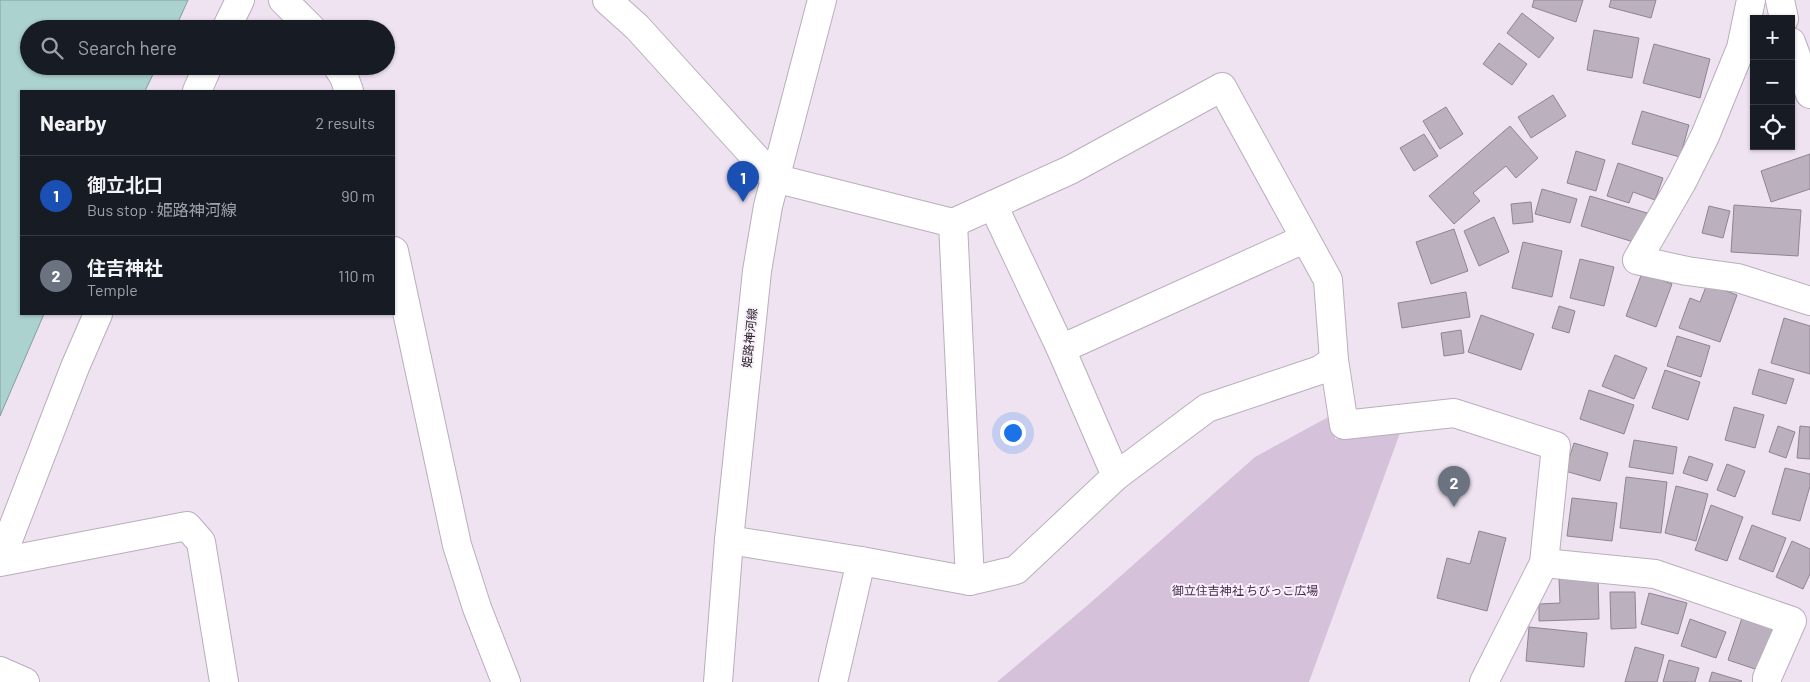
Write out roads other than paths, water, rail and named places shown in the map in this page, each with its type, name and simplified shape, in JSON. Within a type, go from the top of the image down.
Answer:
[{"type":"street","points":[[230,20],[240,0]]},
{"type":"street","points":[[282,0],[303,20]]},
{"type":"street","points":[[607,0],[637,27],[774,178],[953,223],[1070,170],[1222,87],[1328,280],[1334,360],[1344,425],[1454,413],[1556,446],[1544,563],[1484,682]]},
{"type":"street","name":"姫路神河線","points":[[718,682],[729,540],[750,323],[758,262],[774,178],[822,0]]},
{"type":"street","points":[[1751,0],[1741,48],[1705,136],[1682,182],[1637,260],[1687,271],[1738,278],[1810,302]]},
{"type":"street","points":[[1780,0],[1783,15]]},
{"type":"street","points":[[1795,53],[1810,94]]},
{"type":"street","points":[[197,90],[204,75]]},
{"type":"street","points":[[343,75],[349,90]]},
{"type":"street","points":[[993,205],[1061,349],[1116,476]]},
{"type":"street","points":[[953,223],[970,581]]},
{"type":"street","points":[[1061,349],[1304,239]]},
{"type":"street","points":[[395,256],[457,545],[477,608],[506,682]]},
{"type":"street","points":[[0,561],[75,367],[98,315]]},
{"type":"street","points":[[729,540],[970,581],[1016,570],[1116,476],[1207,408],[1320,370],[1334,360]]},
{"type":"street","points":[[0,561],[186,526],[201,542],[224,682]]},
{"type":"street","points":[[833,682],[861,561]]},
{"type":"street","points":[[1544,563],[1655,574],[1792,621],[1767,678],[1767,682]]},
{"type":"street","points":[[0,671],[24,682]]},
{"type":"place","name":"御立北口","points":[[743,202]]},
{"type":"place","name":"住吉神社","points":[[1454,507]]},
{"type":"park label","name":"御立住吉神社 ちびっこ広場","points":[[1245,590]]}]
